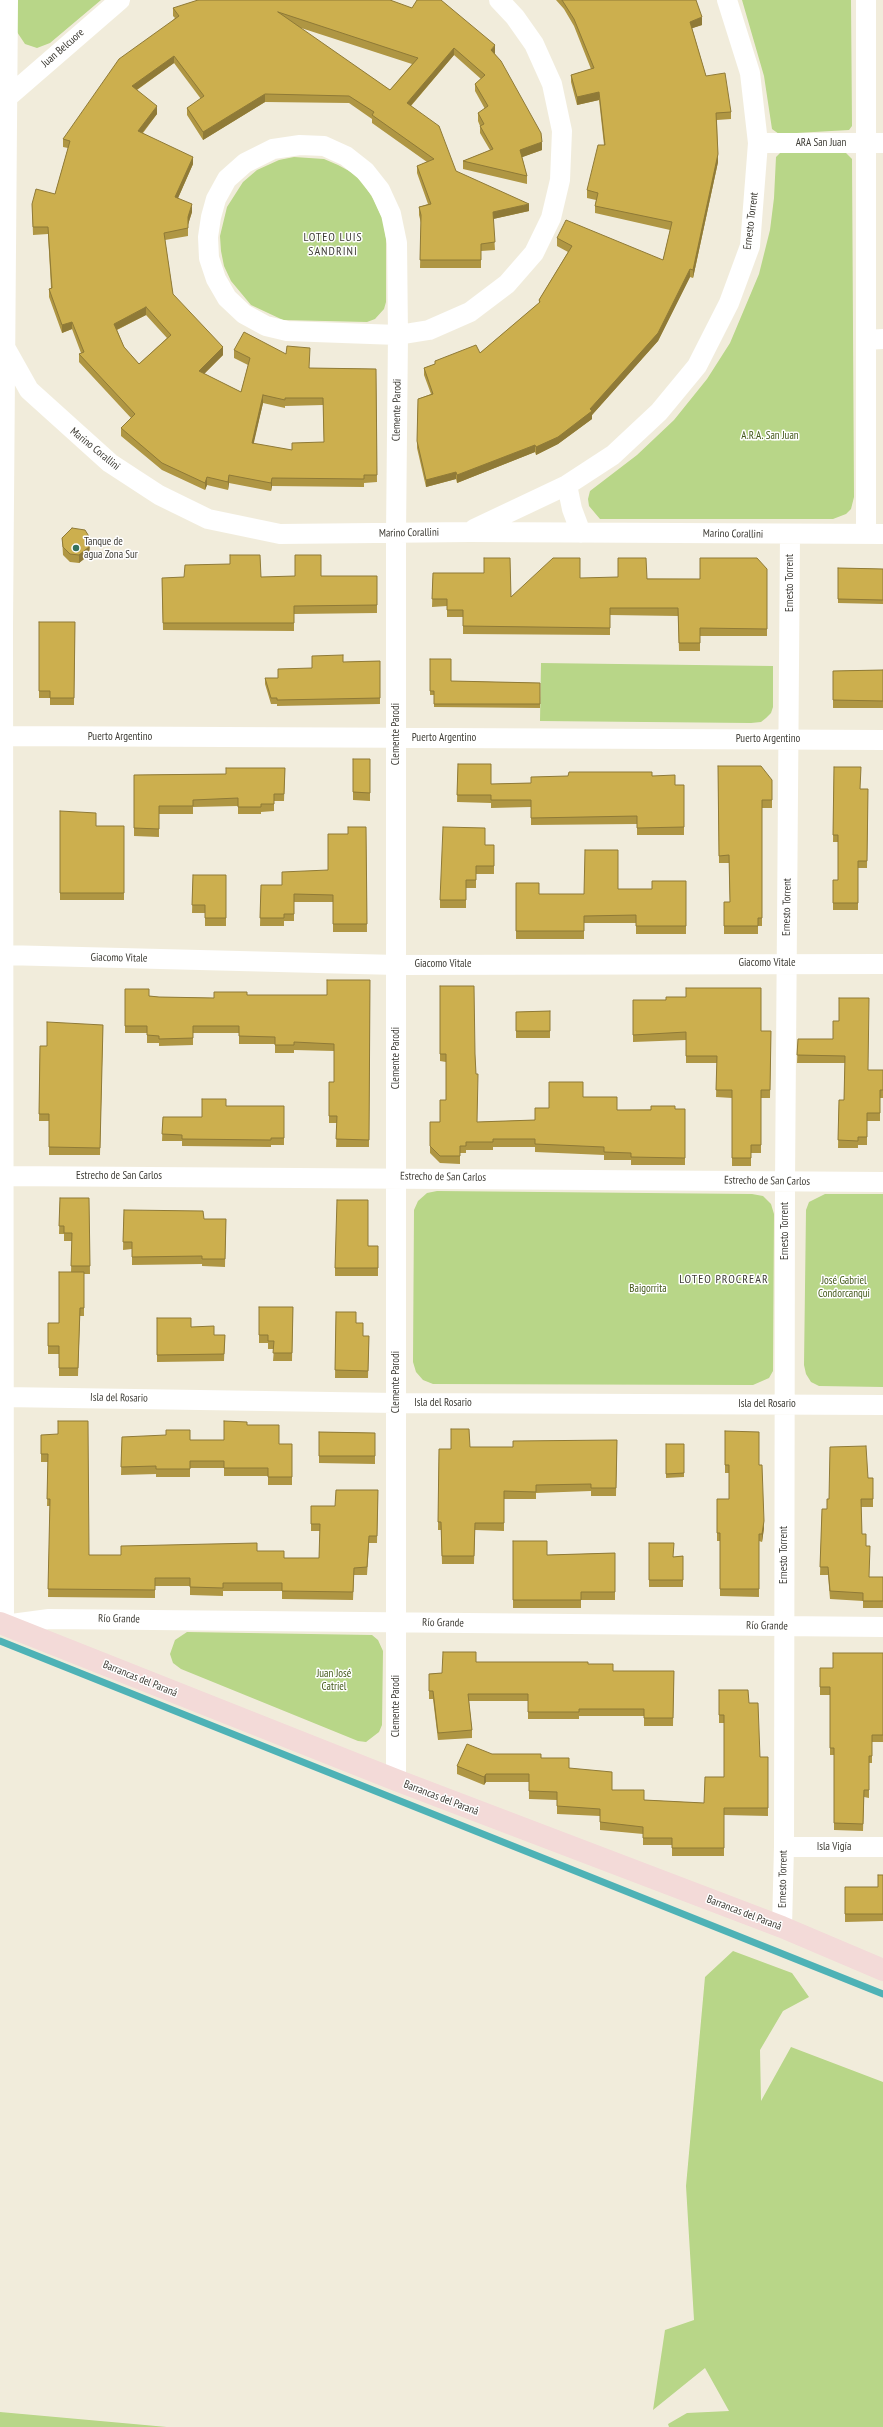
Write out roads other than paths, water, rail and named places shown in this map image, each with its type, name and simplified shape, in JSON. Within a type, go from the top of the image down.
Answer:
[{"type":"street","points":[[2,1624],[4,1397],[3,955],[5,736],[2,625],[5,347],[3,241],[8,97],[8,0]]},
{"type":"street","name":"Juan Belcuore","points":[[8,97],[120,0]]},
{"type":"street","name":"Clemente Parodi","points":[[396,1780],[396,533],[398,335],[398,243],[391,214],[380,190],[365,171],[346,156],[324,146],[300,144],[273,149],[246,163],[227,179],[216,199],[210,217],[208,237],[210,258],[216,279],[227,298],[244,314],[266,326],[287,332],[398,335],[429,330],[470,312],[507,284],[534,253],[551,218],[560,180],[562,131],[552,84],[534,44],[515,17],[499,0]]},
{"type":"street","name":"Ernesto Torrent","points":[[469,532],[567,485],[613,455],[659,412],[697,366],[729,303],[750,246],[758,143],[750,73],[727,0]]},
{"type":"street","points":[[866,0],[874,143],[875,534]]},
{"type":"street","name":"ARA San Juan","points":[[758,143],[874,143]]},
{"type":"street","name":"Marino Corallini","points":[[5,347],[29,390],[98,454],[159,495],[208,519],[280,534],[469,532],[790,535],[875,534]]},
{"type":"street","points":[[567,485],[572,509],[581,533]]},
{"type":"street","name":"Ernesto Torrent","points":[[782,1927],[784,1847],[786,1404],[786,963],[790,535]]},
{"type":"street","name":"Puerto Argentino","points":[[5,736],[883,740]]},
{"type":"street","name":"Giacomo Vitale","points":[[3,955],[397,965],[883,964]]},
{"type":"street","name":"Estrecho de San Carlos","points":[[3,1176],[396,1177],[883,1182]]},
{"type":"street","name":"Isla del Rosario","points":[[4,1397],[396,1403],[883,1405]]},
{"type":"street","name":"Río Grande","points":[[2,1624],[49,1619],[883,1627]]},
{"type":"street","name":"Barrancas del Paraná","points":[[2,1624],[396,1780],[782,1927],[883,1970]]},
{"type":"street","name":"Isla Vigía","points":[[784,1847],[883,1847]]},
{"type":"waterway","points":[[0,1641],[883,1994]]},
{"type":"place","name":"Tanque de agua Zona Sur","points":[[76,548]]},
{"type":"district","name":"LOTEO LUIS SANDRINI","points":[[333,245]]},
{"type":"district","name":"LOTEO PROCREAR","points":[[724,1280]]},
{"type":"park label","name":"A.R.A. San Juan","points":[[770,436]]},
{"type":"park label","name":"José Gabriel Condorcanqui","points":[[844,1287]]},
{"type":"park label","name":"Baigorrita","points":[[648,1289]]},
{"type":"park label","name":"Juan José Catriel","points":[[334,1680]]}]
